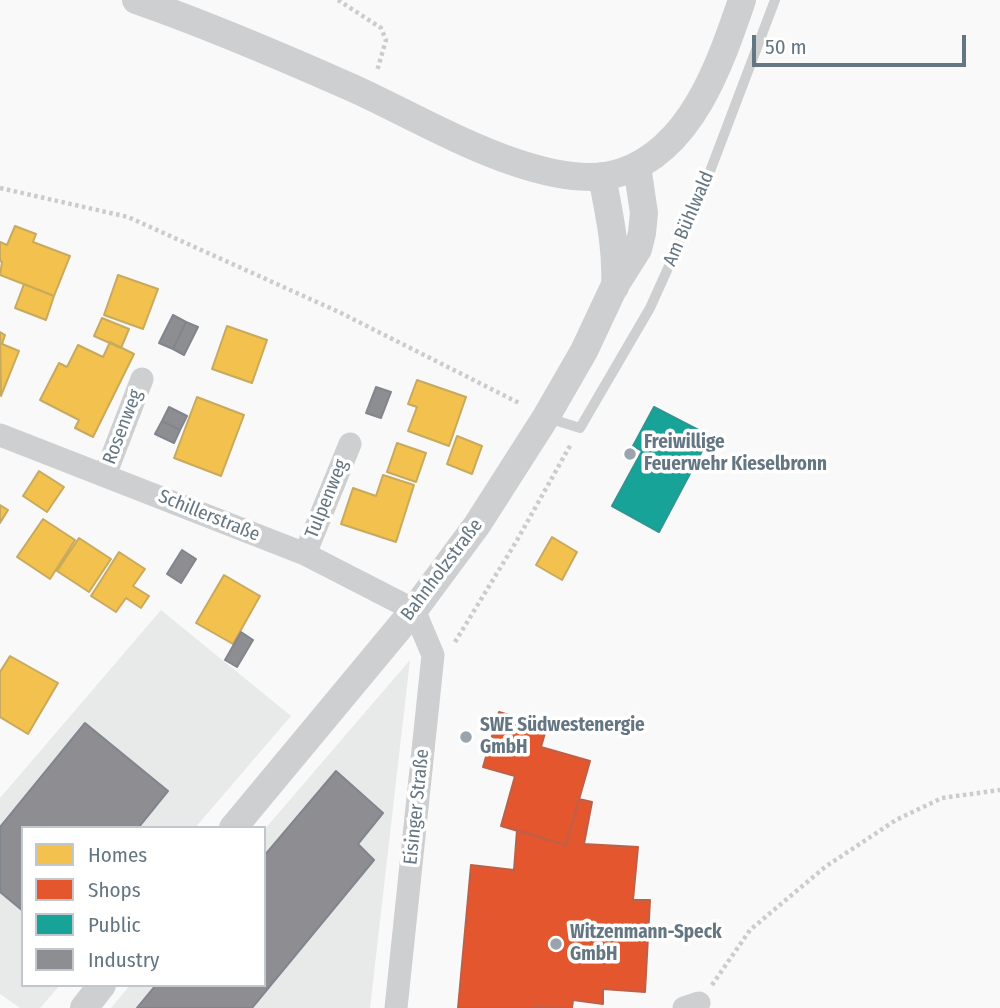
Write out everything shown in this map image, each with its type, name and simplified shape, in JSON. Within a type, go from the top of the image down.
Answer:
[{"type":"street","points":[[136,0],[198,22],[367,94],[459,139],[510,160],[546,172],[576,177],[620,173],[637,166],[657,153],[679,133],[704,93],[727,44],[742,0]]},
{"type":"street","name":"Bahnholzstraße","points":[[235,826],[414,610],[477,525],[545,416],[584,351],[614,288],[638,249],[644,213],[637,166]]},
{"type":"street","name":"Bahnholzstraße","points":[[602,176],[614,239],[614,288]]},
{"type":"street","name":"Rosenweg","points":[[105,474],[142,379]]},
{"type":"street","name":"Schillerstraße","points":[[0,435],[305,554],[414,610]]},
{"type":"street","name":"Tulpenweg","points":[[305,554],[350,444]]},
{"type":"street","name":"Eisinger Straße","points":[[396,1008],[433,655],[414,610]]},
{"type":"street","points":[[83,1008],[100,987]]},
{"type":"lane","name":"Am Bühlwald","points":[[580,428],[650,308],[701,195],[775,0]]},
{"type":"lane","points":[[545,416],[580,428]]},
{"type":"path","points":[[338,0],[381,28],[386,40],[381,61],[367,94]]},
{"type":"path","points":[[0,188],[128,217],[339,312],[545,416]]},
{"type":"path","points":[[433,655],[449,652],[516,542],[580,428]]},
{"type":"path","points":[[692,1005],[750,930],[825,867],[896,820],[942,797],[1000,790]]},
{"type":"shaded area","points":[[161,610],[291,716],[197,826],[21,826],[21,987],[58,987],[40,1008],[20,1008],[0,994],[0,798]]},
{"type":"shaded area","points":[[410,660],[370,1008],[111,1008],[128,987],[266,987],[266,828]]},
{"type":"building: Homes","points":[[15,226],[36,234],[33,242],[70,256],[54,296],[0,275],[0,242],[7,245]]},
{"type":"building: Homes","points":[[118,275],[158,289],[143,329],[104,315]]},
{"type":"building: Homes","points":[[24,284],[54,296],[46,320],[15,308]]},
{"type":"building: Homes","points":[[102,318],[129,329],[121,348],[94,336]]},
{"type":"building: Homes","points":[[227,326],[267,340],[252,383],[212,369]]},
{"type":"building: Homes","points":[[0,332],[5,335],[2,344],[19,351],[1,396]]},
{"type":"building: Homes","points":[[110,342],[134,354],[93,437],[75,428],[79,420],[40,400],[59,363],[67,367],[78,345],[103,357]]},
{"type":"building: Homes","points":[[417,380],[466,397],[449,446],[408,431],[417,407],[408,404]]},
{"type":"building: Homes","points":[[197,397],[244,415],[221,476],[174,458]]},
{"type":"building: Homes","points":[[457,436],[482,446],[472,474],[447,464]]},
{"type":"building: Homes","points":[[397,443],[426,453],[416,482],[387,472]]},
{"type":"building: Homes","points":[[39,471],[64,487],[47,512],[23,496]]},
{"type":"building: Homes","points":[[383,475],[414,485],[396,542],[341,524],[353,488],[376,496]]},
{"type":"building: Homes","points":[[0,505],[8,510],[0,523]]},
{"type":"building: Homes","points":[[43,519],[75,540],[50,579],[17,557]]},
{"type":"building: Homes","points":[[552,537],[577,552],[562,580],[536,565]]},
{"type":"building: Homes","points":[[79,538],[111,559],[89,592],[57,571]]},
{"type":"building: Homes","points":[[119,552],[145,569],[133,586],[149,596],[141,608],[126,598],[116,612],[91,596]]},
{"type":"building: Homes","points":[[224,575],[260,596],[233,644],[196,623]]},
{"type":"building: Homes","points":[[10,656],[58,683],[28,734],[0,717],[0,672]]},
{"type":"building: Shops","points":[[499,712],[547,726],[541,747],[590,761],[566,845],[501,826],[515,776],[483,767]]},
{"type":"building: Shops","name":"Witzenmann-Speck GmbH","points":[[579,799],[592,802],[584,844],[638,847],[633,900],[650,900],[645,992],[603,989],[603,1004],[573,1000],[572,1008],[458,1008],[471,865],[514,870],[517,830],[566,845]]},
{"type":"building: Public","points":[[654,407],[710,436],[659,532],[612,506],[642,451],[633,446]]},
{"type":"building: Industry","points":[[173,315],[186,322],[173,349],[159,343]]},
{"type":"building: Industry","points":[[186,322],[198,327],[184,355],[173,349]]},
{"type":"building: Industry","points":[[376,387],[391,392],[381,418],[366,413]]},
{"type":"building: Industry","points":[[169,407],[187,416],[180,430],[162,421]]},
{"type":"building: Industry","points":[[162,421],[180,430],[174,443],[155,434]]},
{"type":"building: Industry","points":[[182,550],[196,559],[181,583],[167,574]]},
{"type":"building: Industry","points":[[241,632],[253,640],[237,667],[225,660]]},
{"type":"building: Industry","points":[[85,723],[168,791],[140,826],[21,826],[21,909],[0,892],[0,827]]},
{"type":"building: Industry","points":[[336,771],[383,813],[358,844],[374,860],[252,1008],[137,1008],[154,987],[266,987],[266,854]]},
{"type":"place","name":"Freiwillige Feuerwehr Kieselbronn","points":[[630,454]]},
{"type":"place","name":"SWE Südwestenergie GmbH","points":[[466,737]]},
{"type":"place","name":"Witzenmann-Speck GmbH","points":[[556,944]]}]
